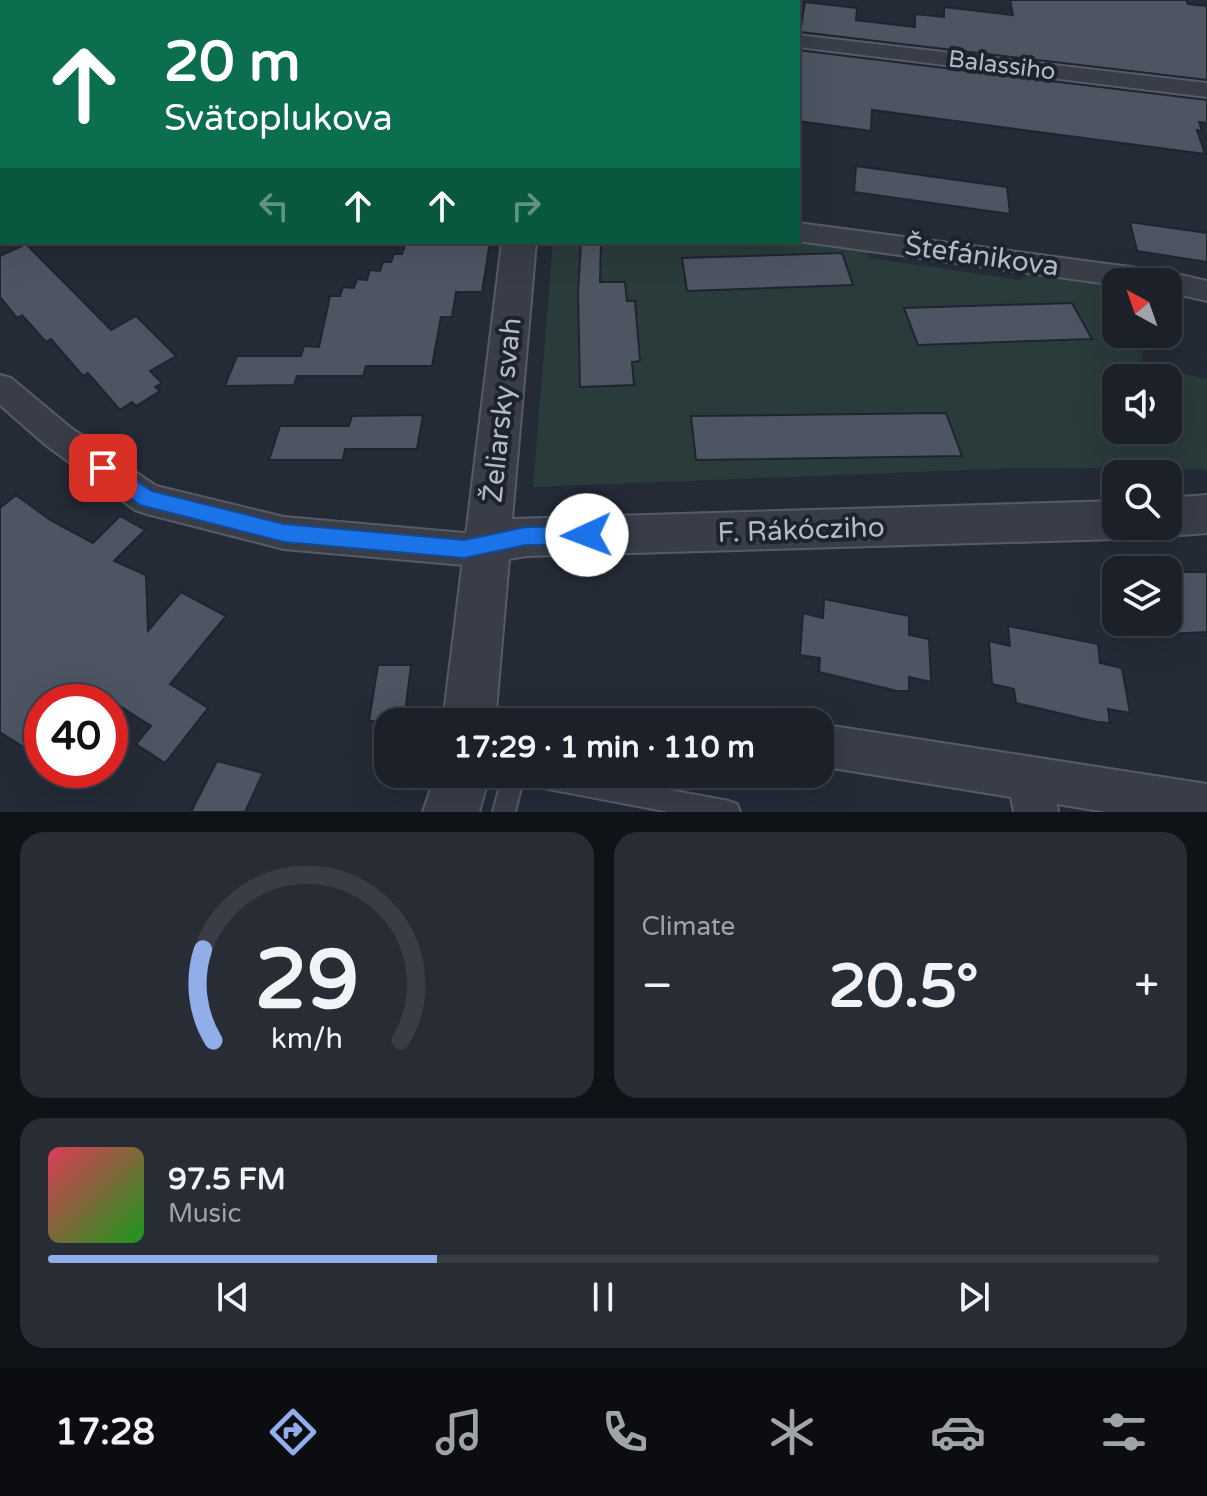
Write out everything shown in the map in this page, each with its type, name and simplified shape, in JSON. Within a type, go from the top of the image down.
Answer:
[{"type":"street","name":"Balassiho","points":[[800,41],[1207,90]]},
{"type":"street","name":"Štefánikova","points":[[800,232],[1102,273]]},
{"type":"street","name":"Želiarsky svah","points":[[470,708],[519,244]]},
{"type":"street","name":"Štefánikova","points":[[1182,285],[1207,291]]},
{"type":"street","points":[[0,387],[59,437],[147,499],[284,533],[464,549],[486,544]]},
{"type":"street","points":[[1182,516],[1207,514]]},
{"type":"street","name":"F. Rákócziho","points":[[486,544],[526,536],[1102,520]]},
{"type":"street","points":[[834,748],[1033,796],[1207,806]]},
{"type":"street","points":[[451,812],[459,788]]},
{"type":"lane","points":[[504,812],[510,788]]},
{"type":"lane","points":[[600,788],[729,812]]},
{"type":"shaded area","points":[[800,240],[862,244],[870,258],[1020,280],[1036,270],[1102,282],[1102,348],[1143,348],[1142,364],[1102,364],[1102,444],[1182,444],[1182,374],[1207,379],[1207,469],[1182,469],[1182,460],[1102,460],[1102,468],[1019,468],[533,487],[553,244],[800,244]]},
{"type":"building","points":[[1010,0],[1186,0],[1188,4],[1207,6],[1207,80],[800,32],[805,2],[857,8],[856,20],[915,27],[915,14],[944,17],[944,7],[1013,15]]},
{"type":"building","points":[[800,50],[1207,100],[1207,123],[1199,122],[1202,131],[1197,130],[1205,154],[872,110],[871,131],[800,121]]},
{"type":"building","points":[[856,166],[1007,187],[1010,214],[854,192]]},
{"type":"building","points":[[1130,222],[1207,233],[1207,262],[1137,251]]},
{"type":"building","points":[[26,244],[111,330],[136,316],[176,356],[150,371],[162,383],[155,387],[160,391],[136,406],[132,402],[120,410],[88,373],[83,376],[51,339],[46,342],[22,315],[17,318],[0,297],[0,256]]},
{"type":"building","points":[[490,244],[482,292],[456,292],[452,317],[441,317],[432,366],[366,366],[363,376],[297,376],[294,385],[225,386],[237,356],[301,356],[304,346],[319,347],[330,296],[340,296],[343,287],[354,288],[357,279],[367,280],[370,270],[380,271],[383,262],[391,262],[394,254],[402,254],[405,245]]},
{"type":"building","points":[[581,244],[601,244],[600,282],[625,282],[627,301],[635,301],[640,361],[632,362],[634,385],[580,387],[578,293]]},
{"type":"building","points":[[842,253],[853,285],[687,291],[682,258]]},
{"type":"building","points":[[1072,303],[1092,339],[918,345],[904,308]]},
{"type":"building","points":[[946,413],[962,456],[696,460],[691,416]]},
{"type":"building","points":[[423,415],[417,449],[345,449],[343,460],[269,460],[280,426],[349,426],[352,416]]},
{"type":"building","points":[[16,495],[50,520],[93,543],[120,516],[145,530],[114,561],[146,575],[148,631],[181,592],[226,616],[170,684],[208,708],[165,763],[136,744],[151,726],[128,711],[128,684],[24,684],[24,747],[0,732],[0,508]]},
{"type":"building","points":[[1182,572],[1207,572],[1207,632],[1182,633]]},
{"type":"building","points":[[824,599],[909,616],[909,635],[929,639],[931,682],[909,677],[909,691],[897,691],[819,672],[820,658],[800,655],[803,613],[823,618]]},
{"type":"building","points":[[1008,626],[1098,644],[1100,663],[1122,668],[1130,713],[1108,709],[1110,723],[1097,722],[1016,703],[1014,689],[992,684],[989,641],[1010,646]]},
{"type":"building","points":[[378,665],[411,665],[406,708],[374,708],[374,721],[369,721]]},
{"type":"building","points":[[217,761],[263,773],[245,812],[191,812]]},
{"type":"route","points":[[103,468],[147,499],[284,533],[464,549],[526,536],[587,535]]}]
